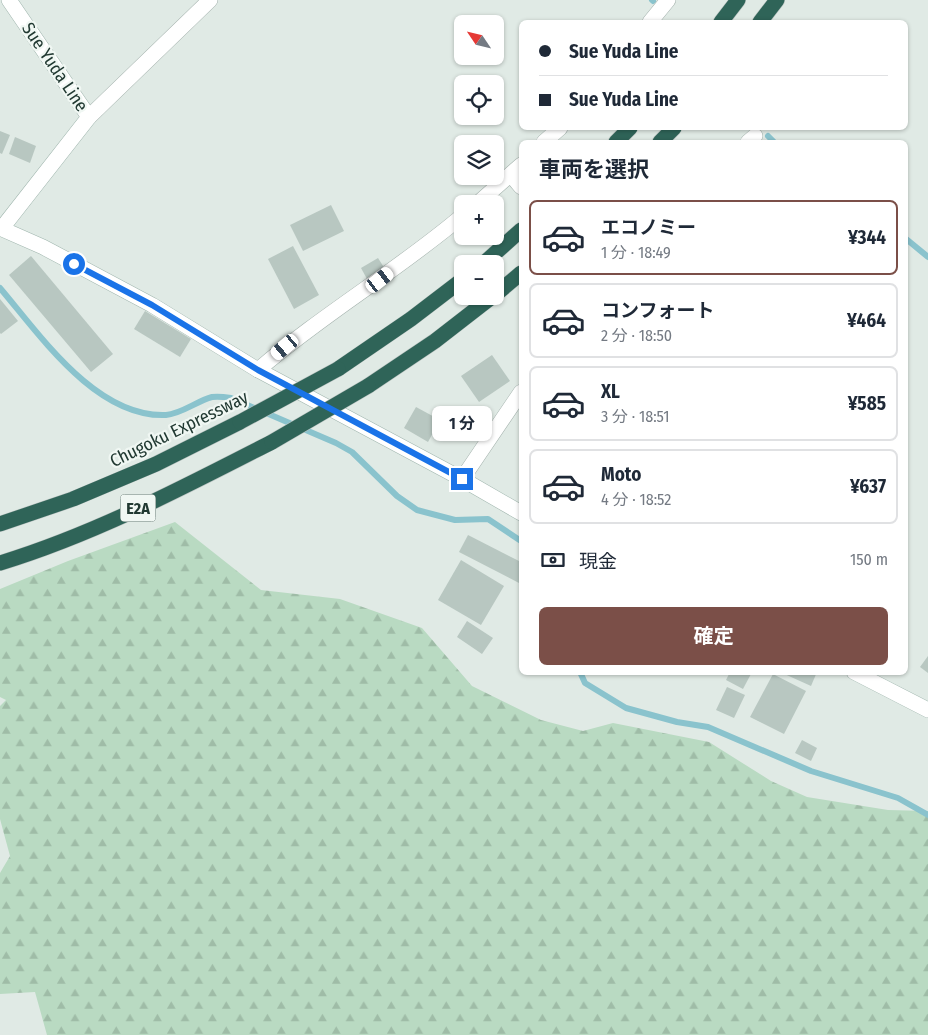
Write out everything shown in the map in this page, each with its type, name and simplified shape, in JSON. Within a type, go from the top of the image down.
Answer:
[{"type":"highway","points":[[723,20],[738,0]]},
{"type":"highway","points":[[761,20],[776,0]]},
{"type":"highway","points":[[618,140],[628,130]]},
{"type":"highway","points":[[662,140],[672,130]]},
{"type":"highway","points":[[493,255],[519,232]]},
{"type":"highway","name":"E2A","points":[[504,287],[519,275]]},
{"type":"highway","name":"Chugoku Expressway","points":[[0,524],[73,499],[156,464],[240,422],[338,369],[411,319],[454,286]]},
{"type":"highway","name":"E2A","points":[[0,563],[84,532],[169,495],[272,442],[368,386],[435,341],[482,305]]},
{"type":"main road","name":"Sue Yuda Line","points":[[9,0],[88,117],[1,228],[152,305],[258,370],[462,479],[519,512]]},
{"type":"main road","points":[[88,117],[210,0]]},
{"type":"main road","points":[[652,20],[668,0]]},
{"type":"main road","points":[[546,140],[558,130]]},
{"type":"main road","points":[[487,195],[516,170]]},
{"type":"main road","points":[[258,370],[298,335],[380,280],[454,222]]},
{"type":"main road","points":[[462,479],[519,395]]},
{"type":"main road","points":[[860,675],[928,710]]},
{"type":"green space","points":[[175,522],[261,590],[340,599],[422,628],[472,686],[541,720],[583,731],[613,723],[709,742],[771,781],[807,797],[888,810],[928,811],[928,1035],[47,1035],[35,992],[0,994],[0,873],[10,856],[0,819],[0,706],[6,700],[0,697],[0,589],[68,561]]},
{"type":"building","points":[[0,131],[10,135],[2,154],[0,153]]},
{"type":"building","points":[[15,137],[36,146],[30,163],[9,154]]},
{"type":"building","points":[[331,205],[344,231],[303,251],[290,225]]},
{"type":"building","points":[[293,246],[319,295],[294,309],[268,259]]},
{"type":"building","points":[[31,256],[113,354],[91,372],[9,275]]},
{"type":"building","points":[[378,258],[385,269],[367,279],[361,268]]},
{"type":"building","points":[[0,299],[18,321],[1,334],[0,333]]},
{"type":"building","points":[[145,311],[191,339],[180,357],[134,329]]},
{"type":"building","points":[[492,355],[510,381],[479,402],[461,376]]},
{"type":"building","points":[[416,407],[440,420],[428,442],[404,428]]},
{"type":"building","points":[[468,535],[519,561],[519,583],[459,552]]},
{"type":"building","points":[[461,560],[504,586],[481,625],[438,600]]},
{"type":"building","points":[[467,621],[493,638],[482,654],[457,637]]},
{"type":"building","points":[[928,656],[928,673],[920,667]]},
{"type":"building","points":[[728,675],[750,675],[743,689],[726,680]]},
{"type":"building","points":[[772,675],[806,691],[784,734],[750,717]]},
{"type":"building","points":[[787,675],[816,675],[811,686]]},
{"type":"building","points":[[727,687],[745,695],[734,718],[716,710]]},
{"type":"building","points":[[802,740],[817,748],[811,761],[795,753]]},
{"type":"waterway","points":[[768,136],[772,140]]},
{"type":"waterway","points":[[908,240],[928,257]]},
{"type":"waterway","points":[[0,288],[52,350],[72,370],[93,389],[116,403],[140,412],[166,415],[212,397],[231,398],[336,443],[352,452],[397,496],[417,510],[455,520],[488,519],[519,540]]},
{"type":"waterway","points":[[581,675],[585,683],[626,708],[677,722],[708,727],[811,771],[898,798],[928,815]]},
{"type":"route","points":[[74,264],[152,305],[258,370],[462,479]]}]
